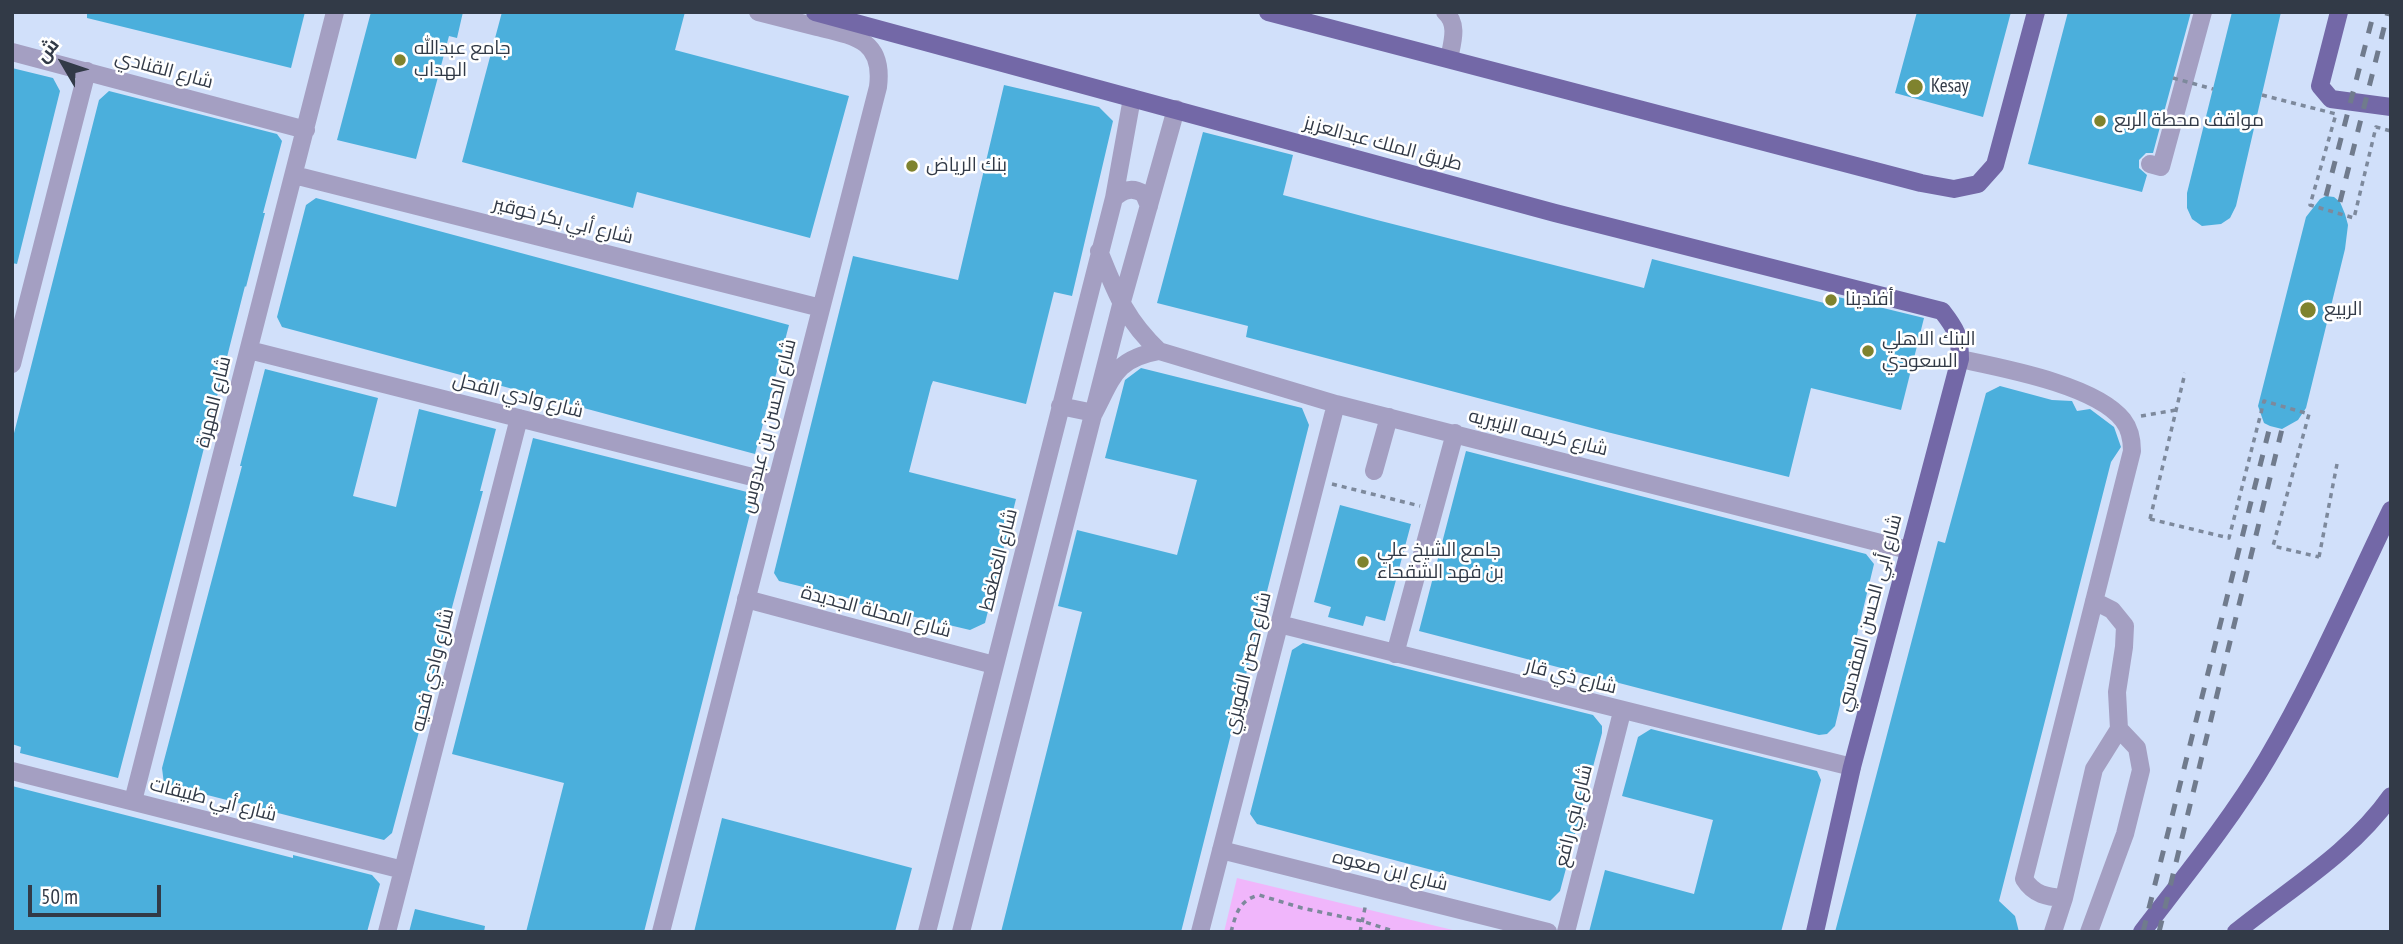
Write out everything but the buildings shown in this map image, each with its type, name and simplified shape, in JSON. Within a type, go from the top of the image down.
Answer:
[{"type":"main road","name":"طريق الملك عبدالعزيز","points":[[815,12],[1555,213],[1942,311]]},
{"type":"main road","points":[[1268,12],[1954,189],[1978,184],[1995,165],[2036,12]]},
{"type":"main road","points":[[2339,12],[2320,86],[2331,99],[2391,107]]},
{"type":"main road","name":"شارع أبي الحسن المقدسي","points":[[1815,932],[1852,767],[1960,359],[1959,340],[1954,326],[1942,311]]},
{"type":"main road","points":[[2142,932],[2207,848],[2267,759],[2323,653],[2391,510]]},
{"type":"main road","points":[[2236,932],[2348,843],[2391,796]]},
{"type":"street","name":"شارع المهرة","points":[[133,801],[335,12]]},
{"type":"street","name":"شارع الحسن بن عبدوس","points":[[661,932],[878,88],[880,71],[869,47],[846,33],[758,12]]},
{"type":"street","points":[[1445,12],[1451,17],[1454,26],[1449,59]]},
{"type":"street","points":[[2150,164],[2161,167],[2203,12]]},
{"type":"street","name":"شارع القنادي","points":[[12,52],[306,130]]},
{"type":"street","points":[[12,363],[87,71]]},
{"type":"street","name":"شارع الغطغط","points":[[927,932],[1114,198],[1132,98]]},
{"type":"street","points":[[961,932],[1121,305],[1176,110]]},
{"type":"street","name":"شارع أبي بكر خوقير","points":[[294,175],[821,309]]},
{"type":"street","points":[[1114,198],[1132,189],[1144,194],[1149,206]]},
{"type":"street","name":"شارع كريمه الزبيريه","points":[[1100,251],[1121,305],[1136,328],[1159,351],[1336,404],[1908,550]]},
{"type":"street","name":"شارع وادي الفحل","points":[[249,350],[776,483]]},
{"type":"street","points":[[1094,413],[1117,370],[1130,359],[1159,351]]},
{"type":"street","points":[[1960,359],[2053,382],[2098,400],[2123,420],[2130,434],[2132,451],[2024,879],[2040,895],[2064,898]]},
{"type":"street","name":"شارع حصن الفويزي","points":[[1200,932],[1336,404]]},
{"type":"street","points":[[1060,406],[1094,413]]},
{"type":"street","points":[[1374,471],[1390,417]]},
{"type":"street","name":"شارع وادي فحيه","points":[[387,932],[519,418]]},
{"type":"street","points":[[1395,654],[1455,433]]},
{"type":"street","name":"شارع المحلة الجديدة","points":[[746,599],[994,665]]},
{"type":"street","points":[[2053,932],[2064,898],[2094,769],[2119,729],[2117,692],[2125,626],[2112,610],[2094,601]]},
{"type":"street","name":"شارع ذي قار","points":[[1279,624],[1622,712],[1852,767]]},
{"type":"street","name":"شارع بني رافع","points":[[1566,932],[1622,712]]},
{"type":"street","points":[[2089,932],[2125,834],[2141,769],[2137,748],[2119,729]]},
{"type":"street","name":"شارع أبي طبيقات","points":[[12,771],[403,870]]},
{"type":"street","name":"شارع ابن صعوه","points":[[1221,850],[1522,928],[1548,932]]},
{"type":"path","points":[[2173,78],[2213,89]]},
{"type":"path","points":[[2262,95],[2336,114],[2310,205],[2354,218],[2376,127],[2391,131]]},
{"type":"path","points":[[2185,373],[2150,519],[2229,538],[2264,401],[2309,414],[2273,546],[2319,557],[2337,464]]},
{"type":"path","points":[[2123,420],[2176,410]]},
{"type":"path","points":[[1316,480],[1434,509]]},
{"type":"path","points":[[1360,932],[1370,887]]},
{"type":"path","points":[[1231,932],[1238,909],[1247,899],[1259,895],[1396,932]]},
{"type":"shaded area","points":[[1237,878],[1461,932],[1224,932]]},
{"type":"railway","points":[[2326,196],[2374,12]]},
{"type":"railway","points":[[2340,202],[2388,12]]},
{"type":"railway","points":[[2143,932],[2270,426]]},
{"type":"railway","points":[[2159,932],[2282,429]]},
{"type":"place","name":"جامع عبدالله الهداب","points":[[400,60]]},
{"type":"place","name":"Kesay","points":[[1915,87]]},
{"type":"place","name":"مواقف محطة الربع","points":[[2100,121]]},
{"type":"place","name":"بنك الرياض","points":[[912,166]]},
{"type":"place","name":"أفندينا","points":[[1831,300]]},
{"type":"place","name":"الربيع","points":[[2308,310]]},
{"type":"place","name":"البنك الاهلي السعودي","points":[[1868,351]]},
{"type":"place","name":"جامع الشيخ علي بن فهد الشقحاء","points":[[1363,562]]}]
